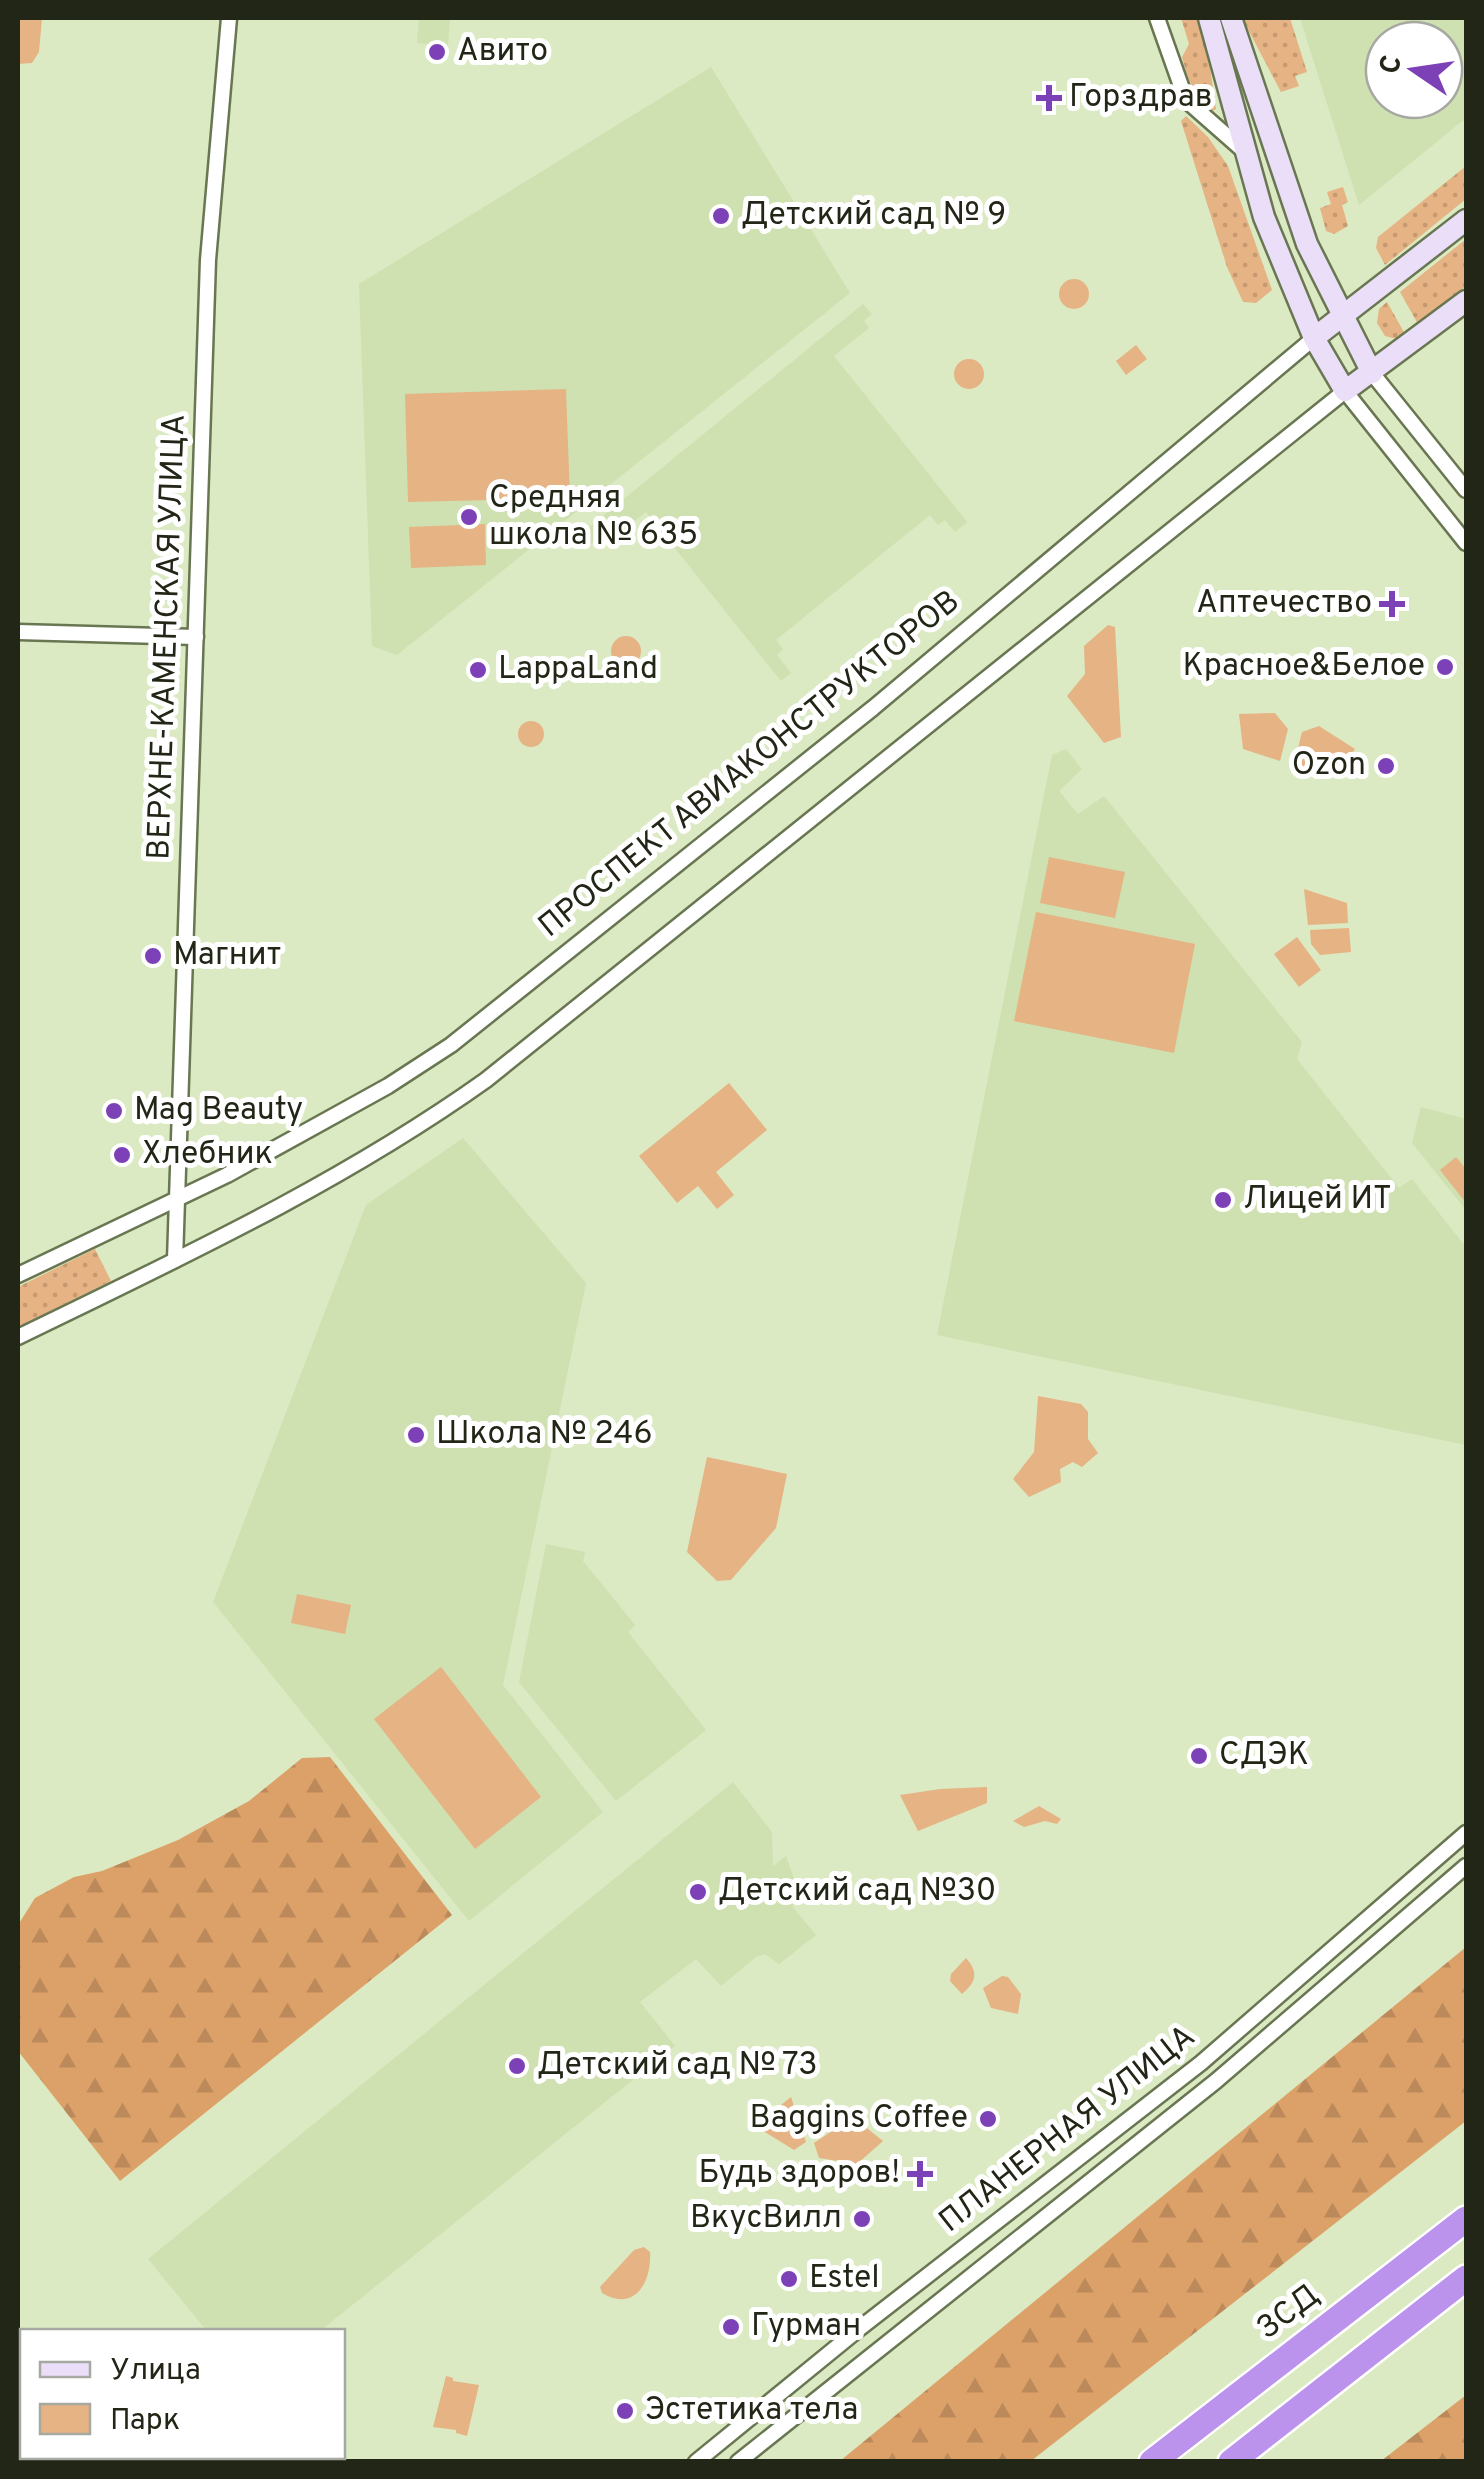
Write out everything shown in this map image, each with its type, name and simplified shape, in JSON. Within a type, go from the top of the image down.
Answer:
[{"type":"highway","name":"ЗСД","points":[[1152,2462],[1466,2219]]},
{"type":"highway","points":[[1231,2462],[1466,2278]]},
{"type":"street","name":"ВЕРХНЕ-КАМЕНСКАЯ УЛИЦА","points":[[174,1260],[210,209],[228,18]]},
{"type":"street","points":[[1158,18],[1186,100],[1244,151]]},
{"type":"street","points":[[1210,18],[1264,217],[1314,338],[1345,391],[1466,543]]},
{"type":"street","points":[[1231,18],[1307,244],[1372,373],[1466,490]]},
{"type":"street","name":"ПРОСПЕКТ АВИАКОНСТРУКТОРОВ","points":[[18,1276],[268,1153],[451,1046],[873,708],[1342,314],[1466,220]]},
{"type":"street","points":[[18,1337],[246,1226],[444,1110],[486,1080],[1345,391],[1466,301]]},
{"type":"street","points":[[18,632],[196,636]]},
{"type":"street","name":"ПЛАНЕРНАЯ УЛИЦА","points":[[696,2462],[860,2328],[1201,2063],[1466,1833]]},
{"type":"street","name":"ПЛАНЕРНАЯ УЛИЦА","points":[[738,2462],[1216,2081],[1466,1866]]},
{"type":"shaded area","points":[[419,18],[450,18],[448,46],[417,43]]},
{"type":"shaded area","points":[[1300,18],[1466,18],[1464,120],[1464,20],[1364,20],[1364,120],[1464,120],[1359,205]]},
{"type":"shaded area","name":"Средняя школа № 635","points":[[711,67],[850,293],[397,655],[372,646],[359,284]]},
{"type":"shaded area","points":[[863,304],[872,314],[864,321],[869,328],[834,356],[967,522],[955,532],[945,520],[938,525],[930,515],[776,640],[783,649],[777,655],[791,673],[781,681],[646,512],[609,541],[604,534],[586,548],[577,537]]},
{"type":"shaded area","points":[[1066,749],[1082,769],[1059,791],[1078,814],[1104,796],[1302,1042],[1297,1059],[1399,1188],[1412,1179],[1466,1247],[1466,1445],[937,1335],[1052,755]]},
{"type":"shaded area","points":[[1421,1107],[1466,1119],[1466,1210],[1412,1143]]},
{"type":"shaded area","name":"Школа № 246","points":[[463,1138],[586,1283],[503,1685],[603,1812],[469,1921],[213,1602],[366,1205]]},
{"type":"shaded area","points":[[546,1544],[585,1552],[583,1561],[635,1625],[628,1632],[706,1730],[616,1801],[519,1682]]},
{"type":"shaded area","points":[[733,1782],[772,1832],[773,1866],[786,1856],[801,1898],[792,1906],[816,1935],[779,1964],[765,1954],[756,1957],[721,1986],[696,1959],[640,2002],[675,2046],[322,2329],[205,2329],[148,2259]]},
{"type":"green space","points":[[18,18],[42,18],[39,52],[32,63],[18,64]]},
{"type":"green space","points":[[1181,18],[1198,18],[1207,46],[1216,109],[1213,111],[1196,93],[1187,73],[1182,57],[1189,44]]},
{"type":"green space","points":[[1242,18],[1290,18],[1307,72],[1295,76],[1299,86],[1281,92]]},
{"type":"green space","points":[[1186,116],[1208,137],[1228,166],[1272,290],[1256,303],[1243,302],[1227,267],[1181,121]]},
{"type":"green space","points":[[1466,166],[1466,199],[1385,265],[1376,248],[1378,237]]},
{"type":"green space","points":[[1343,187],[1348,202],[1342,205],[1348,226],[1334,234],[1326,231],[1320,208],[1331,204],[1327,192]]},
{"type":"green space","points":[[1466,239],[1466,286],[1418,324],[1400,292]]},
{"type":"green space","points":[[1074,279],[1085,283],[1089,294],[1085,305],[1074,309],[1063,305],[1059,294],[1063,283]]},
{"type":"green space","points":[[1387,302],[1405,334],[1397,339],[1385,336],[1377,323],[1379,309]]},
{"type":"green space","points":[[1136,345],[1147,359],[1126,375],[1116,361]]},
{"type":"green space","points":[[969,359],[980,363],[984,374],[980,385],[969,389],[958,385],[954,374],[958,363]]},
{"type":"green space","points":[[566,389],[570,498],[408,502],[405,394]]},
{"type":"green space","points":[[485,524],[486,565],[411,568],[409,527]]},
{"type":"green space","points":[[1108,625],[1115,627],[1121,737],[1104,743],[1067,696],[1085,674],[1084,646]]},
{"type":"green space","points":[[626,636],[637,640],[641,651],[637,662],[626,666],[615,662],[611,651],[615,640]]},
{"type":"green space","points":[[1275,713],[1288,729],[1280,761],[1243,749],[1239,714]]},
{"type":"green space","points":[[531,721],[540,725],[544,734],[540,743],[531,747],[522,743],[518,734],[522,725]]},
{"type":"green space","points":[[1319,726],[1355,749],[1337,773],[1294,765],[1302,732]]},
{"type":"green space","points":[[1049,857],[1125,872],[1115,918],[1040,903]]},
{"type":"green space","points":[[1304,889],[1347,903],[1348,923],[1308,925]]},
{"type":"green space","points":[[1036,912],[1195,944],[1174,1053],[1014,1021]]},
{"type":"green space","points":[[1349,928],[1351,952],[1320,955],[1311,944],[1310,930]]},
{"type":"green space","points":[[1297,937],[1321,970],[1299,987],[1274,954]]},
{"type":"green space","points":[[729,1083],[767,1130],[716,1172],[734,1195],[717,1209],[698,1186],[677,1203],[639,1156]]},
{"type":"green space","points":[[1456,1157],[1466,1169],[1466,1203],[1440,1170]]},
{"type":"green space","points":[[95,1249],[111,1281],[18,1327],[18,1287]]},
{"type":"green space","points":[[1038,1396],[1081,1404],[1088,1412],[1088,1439],[1098,1453],[1082,1467],[1073,1462],[1060,1469],[1061,1482],[1029,1497],[1013,1479],[1034,1452]]},
{"type":"green space","points":[[707,1457],[787,1474],[776,1528],[731,1580],[717,1581],[687,1552]]},
{"type":"green space","points":[[297,1594],[351,1605],[345,1634],[291,1623]]},
{"type":"green space","points":[[441,1667],[541,1797],[475,1849],[374,1719]]},
{"type":"green space","points":[[330,1757],[452,1915],[120,2181],[18,2051],[18,1925],[35,1898],[74,1877],[102,1871],[178,1840],[249,1801],[302,1758]]},
{"type":"green space","points":[[987,1787],[987,1803],[918,1831],[900,1795],[940,1789]]},
{"type":"green space","points":[[1039,1806],[1061,1819],[1057,1824],[1045,1821],[1024,1827],[1013,1821]]},
{"type":"green space","points":[[1466,1947],[1466,2121],[1031,2461],[840,2461]]},
{"type":"green space","points":[[966,1958],[974,1977],[962,1994],[950,1981],[951,1974]]},
{"type":"green space","points":[[1002,1976],[1008,1977],[1021,1994],[1018,2014],[991,2008],[983,1988]]},
{"type":"green space","points":[[791,2097],[806,2142],[794,2150],[755,2126]]},
{"type":"green space","points":[[817,2105],[834,2108],[829,2126],[812,2137],[804,2116]]},
{"type":"green space","points":[[853,2117],[883,2141],[857,2164],[819,2158],[814,2143]]},
{"type":"green space","points":[[644,2247],[650,2252],[650,2263],[639,2291],[624,2299],[602,2293],[600,2287],[634,2250]]},
{"type":"green space","points":[[446,2376],[479,2385],[467,2436],[433,2427]]},
{"type":"green space","points":[[1466,2395],[1466,2461],[1381,2461]]},
{"type":"place","name":"Авито","points":[[437,52]]},
{"type":"place","name":"Горздрав","points":[[1049,98]]},
{"type":"place","name":"Детский сад № 9","points":[[721,216]]},
{"type":"place","name":"Средняя школа № 635","points":[[469,517]]},
{"type":"place","name":"Аптечество","points":[[1392,604]]},
{"type":"place","name":"Красное&Белое","points":[[1445,667]]},
{"type":"place","name":"LappaLand","points":[[478,670]]},
{"type":"place","name":"Ozon","points":[[1386,766]]},
{"type":"place","name":"Магнит","points":[[153,956]]},
{"type":"place","name":"Mag Beauty","points":[[114,1111]]},
{"type":"place","name":"Хлебник","points":[[122,1155]]},
{"type":"place","name":"Лицей ИТ","points":[[1223,1200]]},
{"type":"place","name":"Школа № 246","points":[[416,1435]]},
{"type":"place","name":"СДЭК","points":[[1199,1756]]},
{"type":"place","name":"Детский сад №30","points":[[698,1892]]},
{"type":"place","name":"Детский сад № 73","points":[[517,2066]]},
{"type":"place","name":"Baggins Coffee","points":[[988,2119]]},
{"type":"place","name":"Будь здоров!","points":[[920,2174]]},
{"type":"place","name":"ВкусВилл","points":[[862,2219]]},
{"type":"place","name":"Estel","points":[[789,2279]]},
{"type":"place","name":"Гурман","points":[[731,2327]]},
{"type":"place","name":"Эстетика тела","points":[[625,2411]]}]
